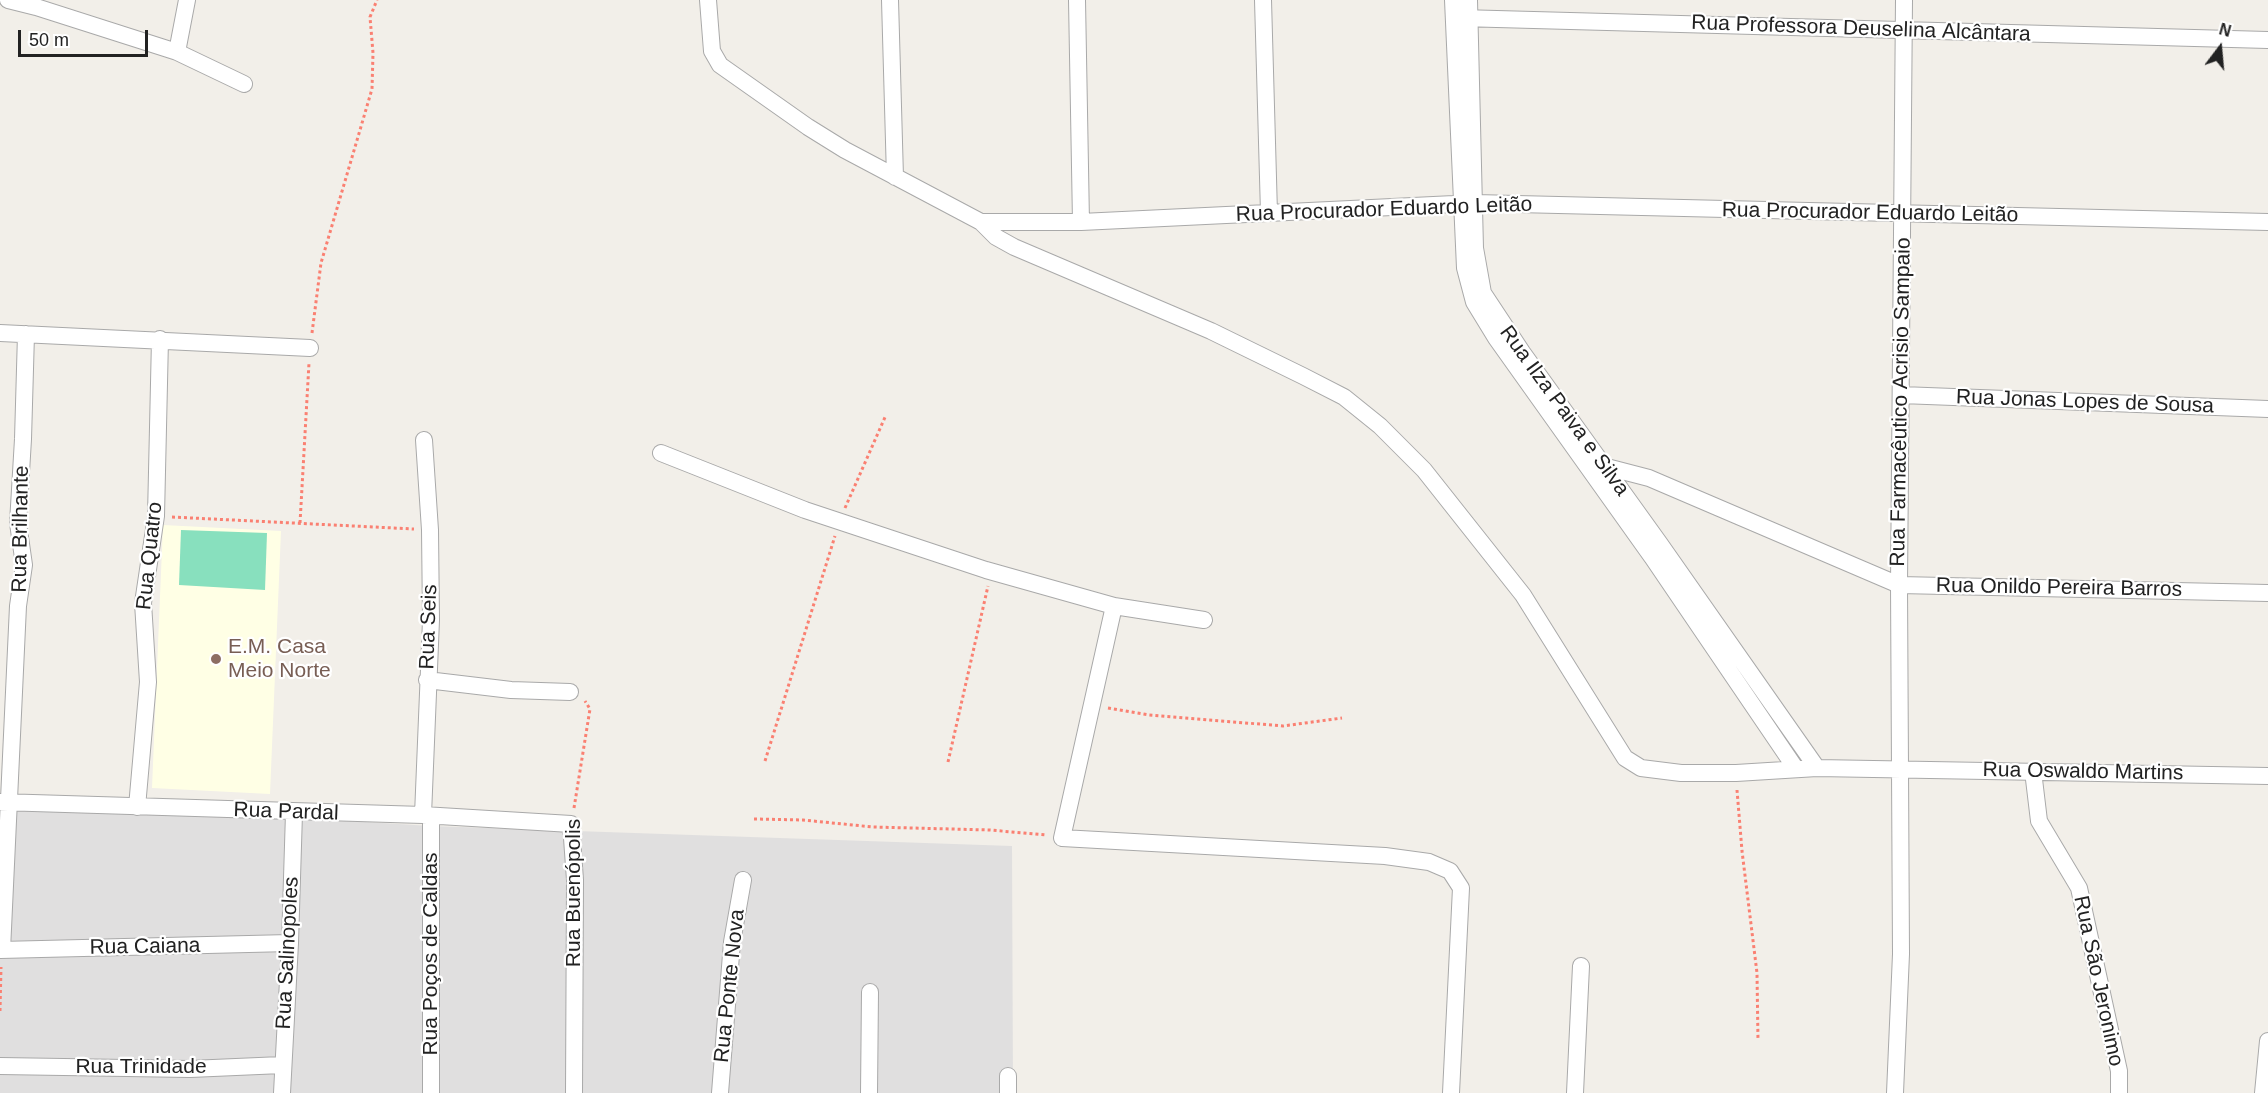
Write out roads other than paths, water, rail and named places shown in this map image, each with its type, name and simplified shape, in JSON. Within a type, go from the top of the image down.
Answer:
[{"type":"street","points":[[8,0],[37,3],[177,52],[244,84]]},
{"type":"street","points":[[177,52],[187,0]]},
{"type":"street","name":"Rua Procurador Eduardo Leitão","points":[[708,0],[712,51],[720,65],[808,127],[895,177],[981,222],[1081,222],[1468,203],[2268,222]]},
{"type":"street","points":[[890,0],[895,177]]},
{"type":"street","points":[[1077,0],[1081,222]]},
{"type":"street","points":[[1263,0],[1269,213]]},
{"type":"street","name":"Rua Ilza Paiva e Silva","points":[[1453,0],[1461,18],[1468,203],[1476,264],[1483,293],[1522,352],[1816,768]]},
{"type":"street","name":"Rua Ilza Paiva e Silva","points":[[1461,18],[1469,0]]},
{"type":"street","name":"Rua Farmacêutico Acrisio Sampaio","points":[[1899,768],[1904,0]]},
{"type":"street","name":"Rua Professora Deuselina Alcântara","points":[[1461,18],[2268,40]]},
{"type":"street","name":"Rua Ilza Paiva e Silva","points":[[1468,203],[1464,268],[1474,302],[1486,324],[1652,557],[1796,769]]},
{"type":"street","name":"Rua Oswaldo Martins","points":[[981,222],[996,237],[1014,247],[1211,331],[1344,398],[1380,426],[1408,452],[1522,595],[1629,762],[1641,768],[1660,772],[1736,773],[1816,768],[1899,768],[2268,776]]},
{"type":"street","points":[[0,333],[310,348]]},
{"type":"street","name":"Rua Brilhante","points":[[1,950],[4,802],[18,606],[24,565],[18,523],[26,334]]},
{"type":"street","name":"Rua Quatro","points":[[137,807],[148,682],[142,603],[156,516],[160,339]]},
{"type":"street","name":"Rua Jonas Lopes de Sousa","points":[[1901,394],[2268,409]]},
{"type":"street","name":"Rua Seis","points":[[424,440],[430,530],[431,620],[427,680],[427,816]]},
{"type":"street","points":[[661,453],[805,510],[992,572],[1114,606],[1203,620]]},
{"type":"street","name":"Rua Onildo Pereira Barros","points":[[1585,462],[1648,478],[1899,585],[2268,593]]},
{"type":"street","points":[[1114,606],[1062,837],[1385,856],[1428,862],[1450,871],[1461,888],[1451,1093]]},
{"type":"street","points":[[427,680],[511,690],[570,692]]},
{"type":"street","points":[[1895,1093],[1901,942],[1899,768]]},
{"type":"street","name":"Rua São Jeronimo","points":[[2033,771],[2039,821],[2079,888],[2119,1071],[2119,1093]]},
{"type":"street","name":"Rua Pardal","points":[[4,802],[427,816],[572,824]]},
{"type":"street","name":"Rua Salinopoles","points":[[282,1093],[294,813]]},
{"type":"street","name":"Rua Poços de Caldas","points":[[427,816],[431,1093]]},
{"type":"street","name":"Rua Buenópolis","points":[[572,824],[575,880],[574,1093]]},
{"type":"street","name":"Rua Ponte Nova","points":[[720,1093],[732,942],[743,880]]},
{"type":"street","name":"Rua Caiana","points":[[1,950],[290,943]]},
{"type":"street","points":[[1575,1093],[1581,966]]},
{"type":"street","points":[[869,1093],[870,992]]},
{"type":"street","points":[[2263,1093],[2268,1041]]},
{"type":"street","name":"Rua Trinidade","points":[[0,1066],[179,1069],[282,1065]]},
{"type":"place","name":"E.M. Casa Meio Norte","points":[[216,659]]}]
